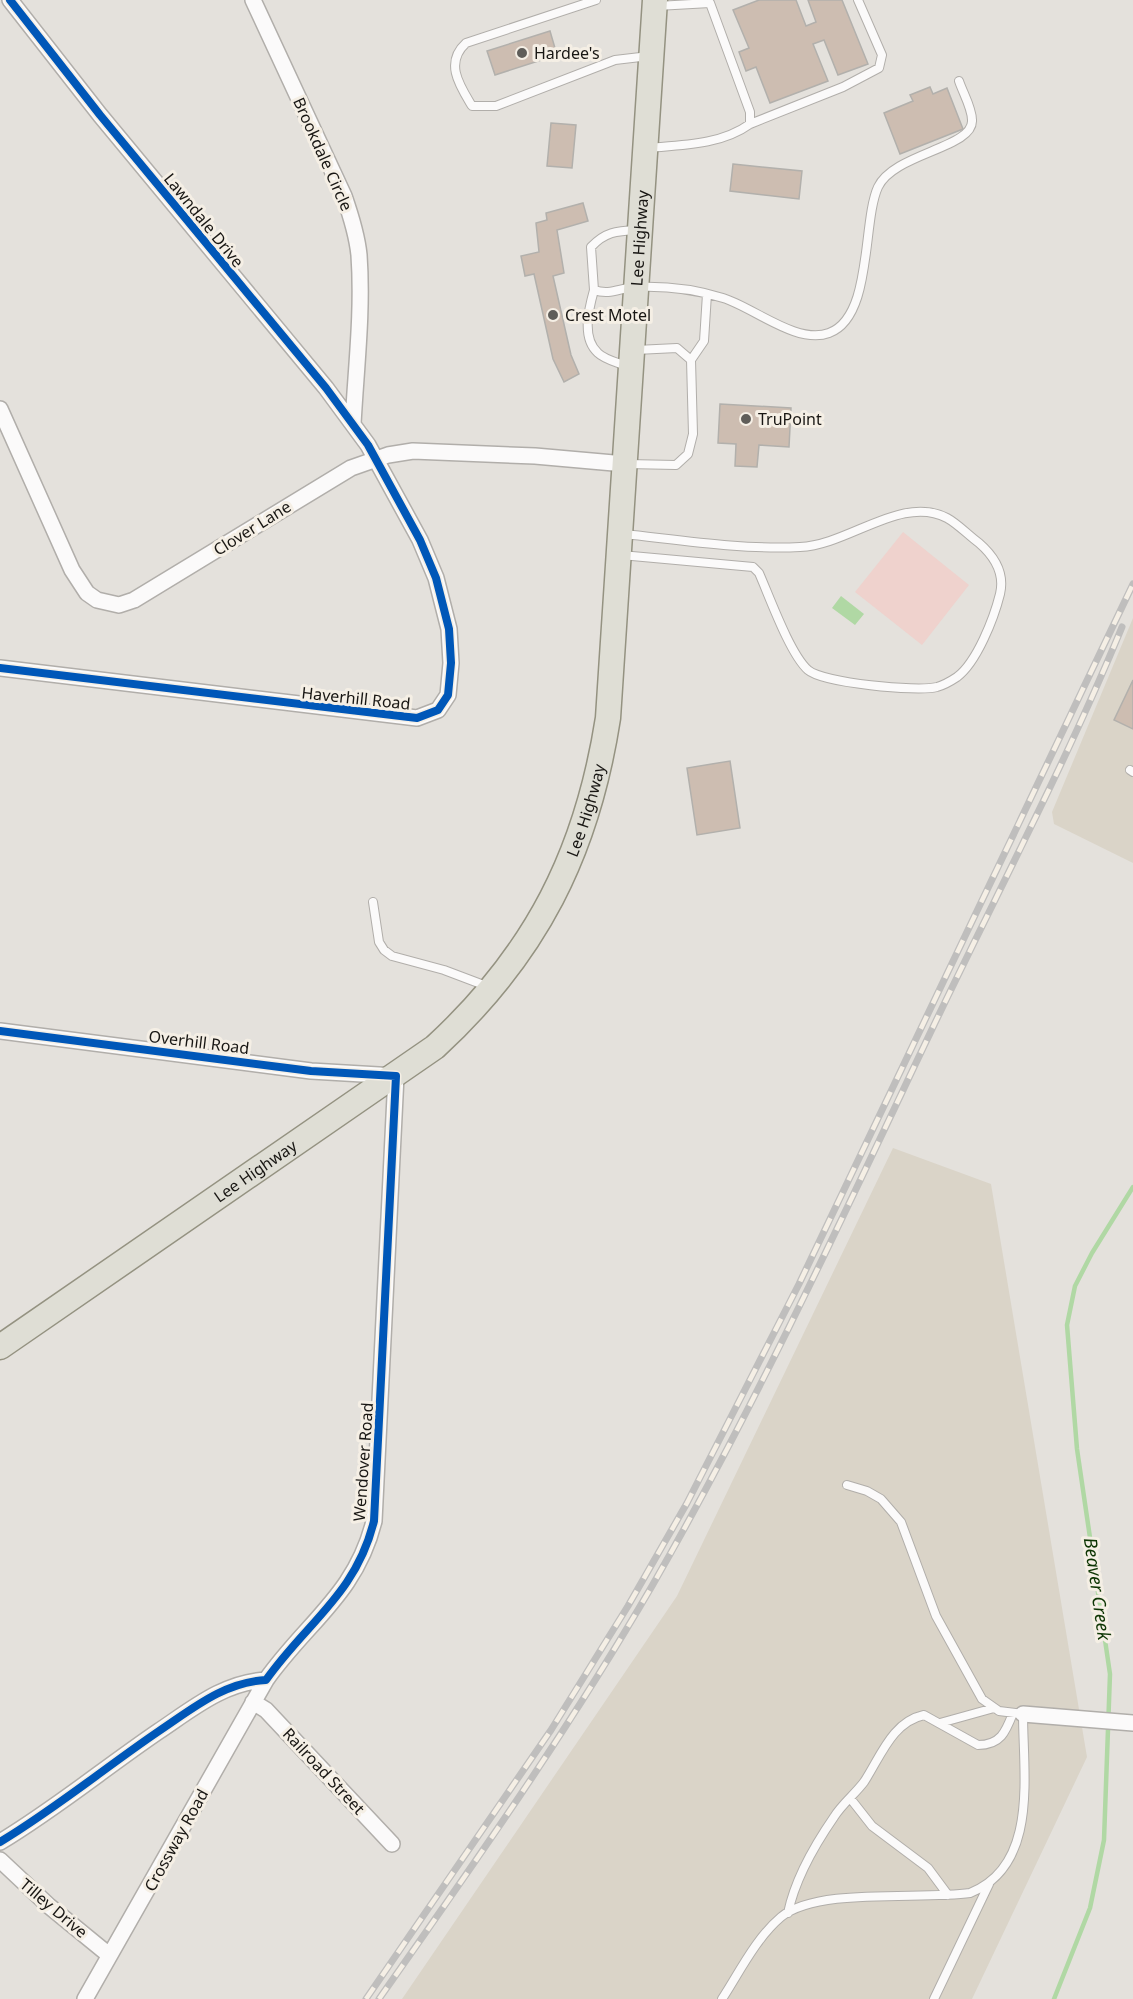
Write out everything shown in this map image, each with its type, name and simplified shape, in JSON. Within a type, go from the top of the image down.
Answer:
[{"type":"main road","name":"Lee Highway","points":[[0,1347],[435,1047],[493,989],[547,910],[576,847],[592,797],[608,718],[655,3]]},
{"type":"street","name":"Lawndale Drive","points":[[10,0],[353,424],[375,458]]},
{"type":"street","name":"Brookdale Circle","points":[[253,0],[344,196],[353,225],[359,254],[359,282],[353,424]]},
{"type":"street","name":"Clover Lane","points":[[0,409],[72,570],[87,593],[96,600],[108,604],[119,604],[150,592],[260,522],[351,468],[375,458],[413,451],[535,456],[625,464]]},
{"type":"street","name":"Haverhill Road","points":[[0,668],[282,704],[417,718],[428,716],[444,703],[449,690],[451,663],[445,606],[420,540],[375,458]]},
{"type":"street","name":"Overhill Road","points":[[0,1031],[311,1071],[396,1076]]},
{"type":"street","name":"Wendover Road","points":[[266,1680],[284,1655],[349,1582],[368,1546],[374,1521],[396,1076]]},
{"type":"street","name":"Crossway Road","points":[[85,1999],[266,1680]]},
{"type":"street","points":[[0,1842],[131,1750],[223,1690],[249,1681],[266,1680]]},
{"type":"street","name":"Railroad Street","points":[[254,1702],[266,1710],[392,1844]]},
{"type":"street","points":[[1018,1713],[1130,1723]]},
{"type":"street","name":"Tilley Drive","points":[[0,1860],[49,1906],[109,1954]]},
{"type":"lane","points":[[596,0],[466,44],[457,51],[453,70],[472,106],[496,106],[615,60],[651,56]]},
{"type":"lane","points":[[645,148],[699,144],[738,133],[750,124],[843,87],[879,68],[882,55],[858,0]]},
{"type":"lane","points":[[655,3],[713,2],[750,112],[750,124]]},
{"type":"lane","points":[[594,290],[606,294],[636,286],[707,294],[725,298],[797,331],[818,336],[830,333],[838,327],[858,295],[864,273],[874,199],[885,176],[896,166],[950,143],[968,134],[971,129],[973,119],[959,81]]},
{"type":"lane","points":[[640,230],[611,232],[601,237],[591,247],[594,290],[588,308],[589,337],[598,353],[632,359],[676,348],[692,360]]},
{"type":"lane","points":[[625,464],[675,465],[688,454],[693,434],[692,360],[704,341],[707,294]]},
{"type":"lane","points":[[905,512],[927,512],[948,518],[989,553],[1001,577],[1001,589],[997,606],[972,662],[950,682],[921,689],[831,680],[808,670],[798,658],[759,573],[753,567],[621,545],[696,542],[800,547],[846,537],[905,512]]},
{"type":"lane","points":[[373,902],[379,942],[392,956],[444,970],[493,989]]},
{"type":"lane","points":[[848,1485],[867,1491],[881,1499],[901,1522],[941,1625],[982,1699],[994,1708],[1018,1713]]},
{"type":"lane","points":[[940,1723],[994,1708]]},
{"type":"lane","points":[[788,1913],[794,1887],[834,1816],[850,1798],[904,1722],[924,1715],[978,1745],[988,1745],[1004,1736],[1018,1713]]},
{"type":"lane","points":[[722,1999],[769,1930],[788,1913],[807,1904],[825,1900],[970,1893],[990,1883],[1004,1869],[1013,1854],[1020,1826],[1024,1798],[1018,1713]]},
{"type":"lane","points":[[850,1798],[872,1826],[928,1868],[948,1895]]},
{"type":"lane","points":[[934,1999],[990,1883]]},
{"type":"shaded area","points":[[903,532],[969,585],[922,645],[855,592]]},
{"type":"shaded area","points":[[841,596],[864,614],[855,625],[832,608]]},
{"type":"shaded area","points":[[1133,618],[1133,863],[1054,824],[1052,812]]},
{"type":"shaded area","points":[[893,1148],[991,1184],[1087,1757],[972,1999],[402,1999],[677,1596]]},
{"type":"building","points":[[759,0],[796,0],[806,26],[816,22],[808,0],[842,0],[868,64],[838,75],[824,40],[813,44],[828,81],[770,103],[756,67],[746,71],[739,52],[749,48],[733,10]]},
{"type":"building","name":"Hardee's","points":[[550,31],[557,55],[495,75],[487,51]]},
{"type":"building","points":[[930,87],[933,94],[947,88],[963,129],[900,154],[884,113],[913,101],[910,95]]},
{"type":"building","points":[[551,123],[576,125],[572,168],[547,166]]},
{"type":"building","points":[[733,164],[802,171],[799,199],[730,191]]},
{"type":"building","name":"Crest Motel","points":[[583,203],[588,221],[557,230],[564,273],[553,276],[571,355],[579,374],[564,382],[553,359],[534,274],[525,276],[521,256],[539,252],[536,223],[547,220],[546,213]]},
{"type":"building","points":[[720,404],[791,408],[789,447],[759,445],[757,467],[735,466],[736,444],[718,443]]},
{"type":"building","points":[[1133,680],[1133,729],[1114,720]]},
{"type":"building","points":[[730,761],[740,828],[697,835],[687,768]]},
{"type":"waterway","name":"Beaver Creek","points":[[1054,1999],[1090,1908],[1104,1840],[1110,1674],[1077,1449],[1067,1325],[1075,1286],[1092,1253],[1133,1187]]},
{"type":"railway","points":[[366,1999],[551,1730],[628,1606],[687,1503],[799,1284],[1133,584]]},
{"type":"railway","points":[[379,1999],[485,1847],[588,1692],[690,1518],[833,1238],[1055,778],[1122,627]]},
{"type":"cycle path","points":[[0,668],[417,718],[438,710],[448,695],[451,663],[449,629],[436,578],[420,540],[368,445],[326,388],[100,115],[10,0]]},
{"type":"cycle path","points":[[0,1031],[311,1071],[396,1076],[374,1521],[366,1546],[355,1568],[329,1606],[266,1680],[236,1686],[209,1698],[41,1816],[0,1842]]},
{"type":"place","name":"Hardee's","points":[[522,53]]},
{"type":"place","name":"Crest Motel","points":[[553,315]]},
{"type":"place","name":"TruPoint","points":[[746,419]]}]
